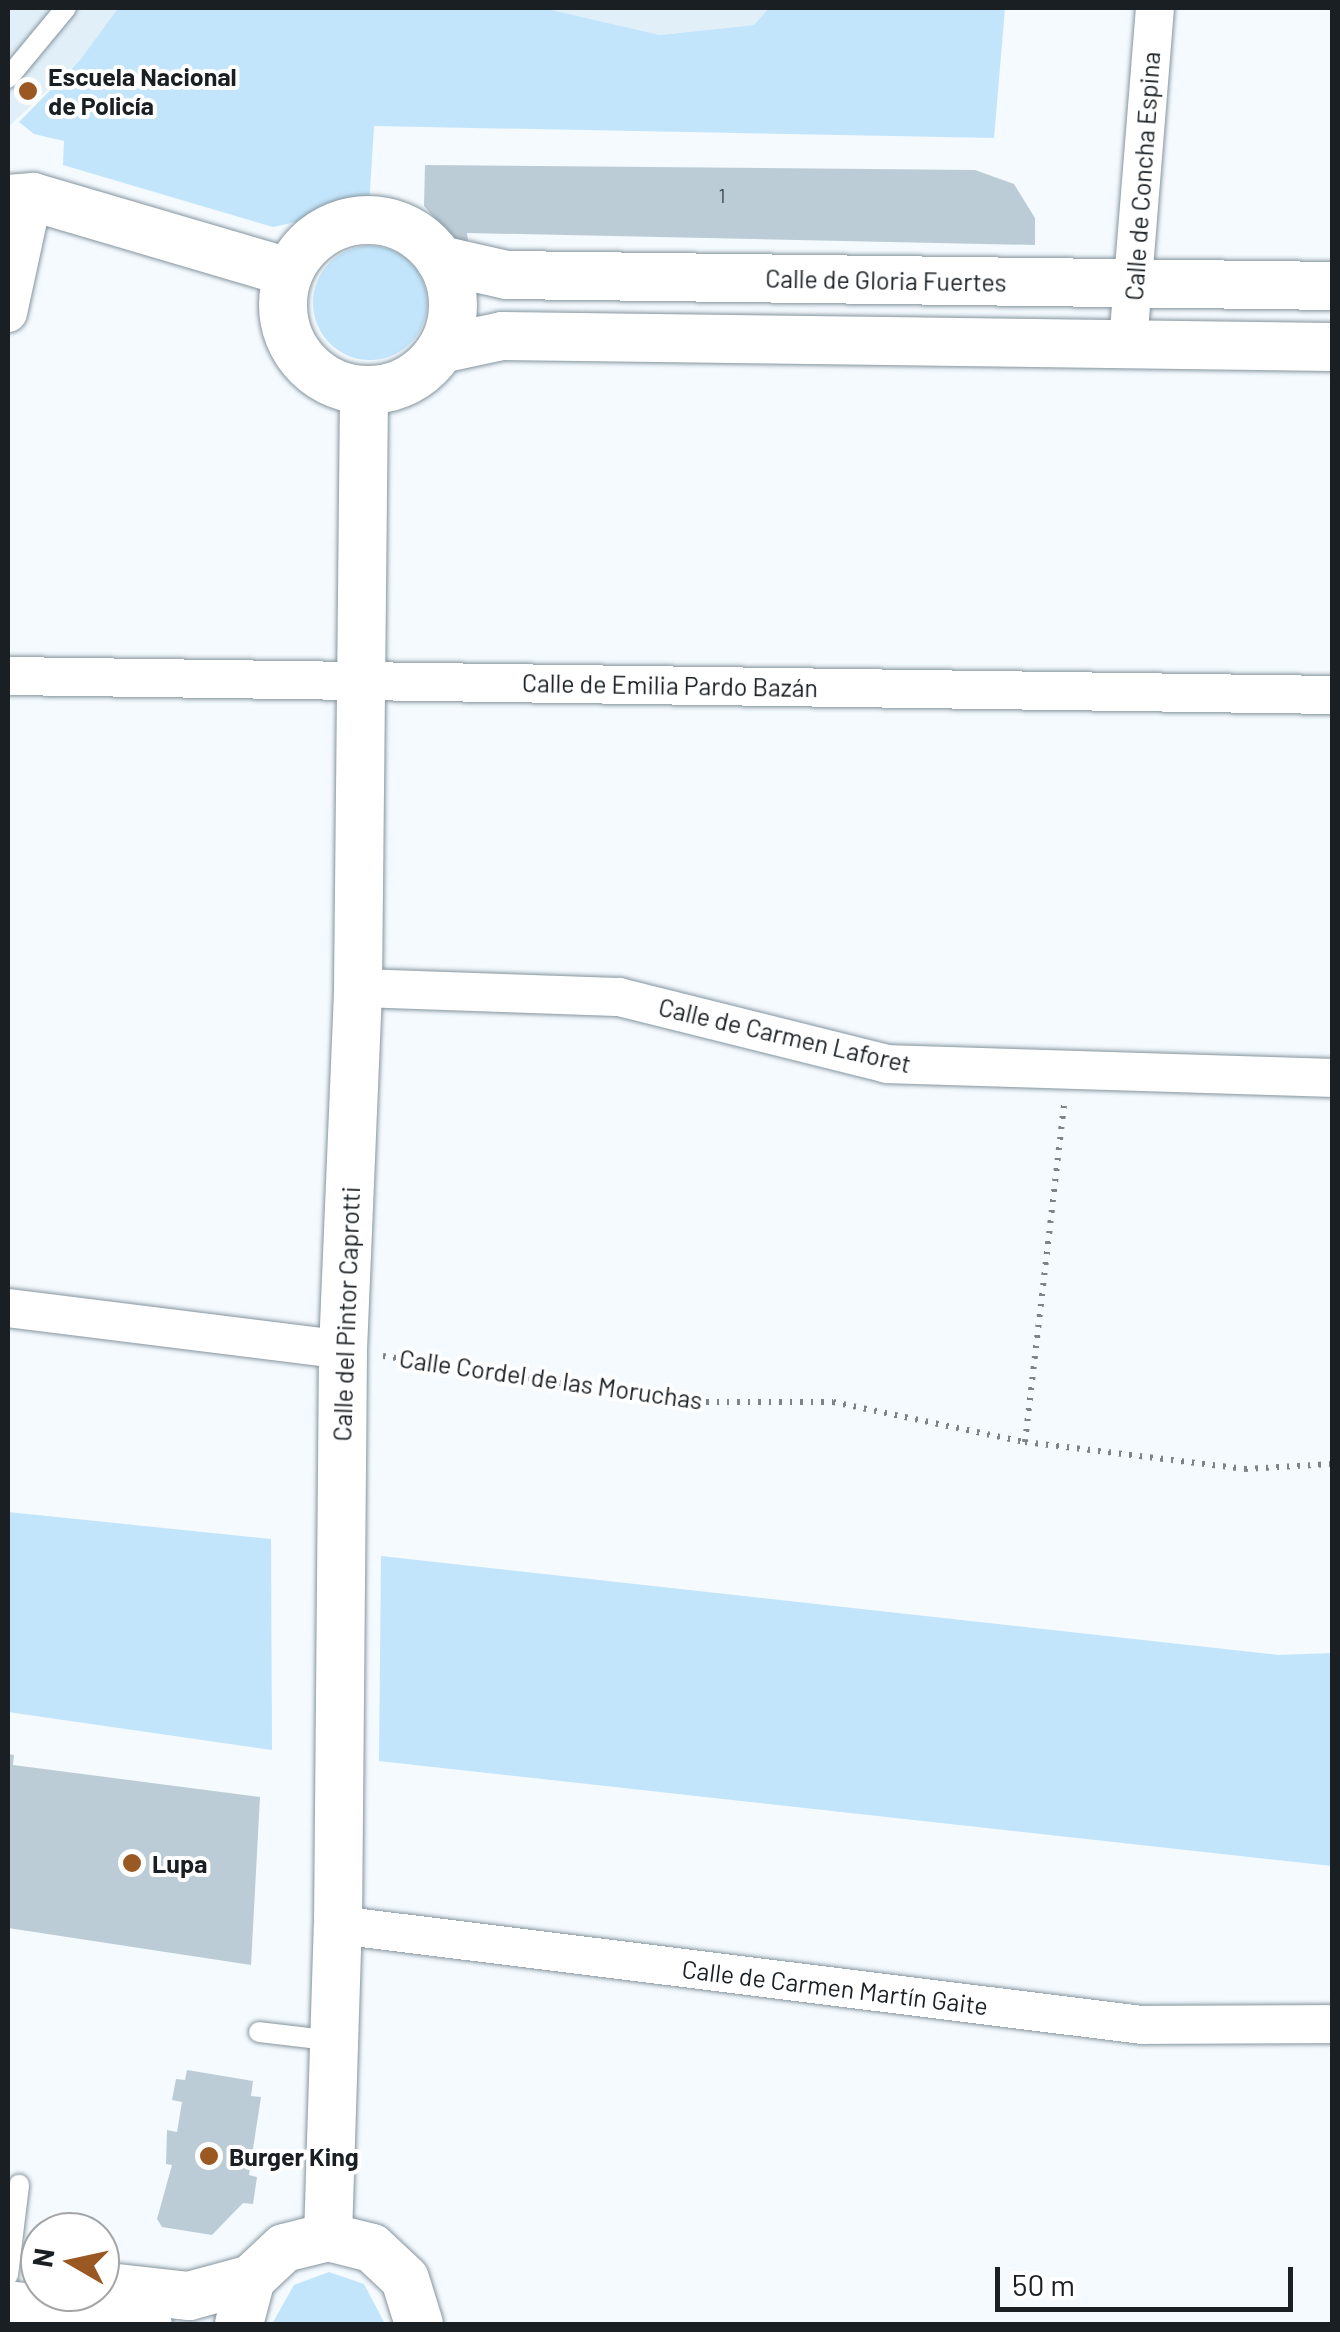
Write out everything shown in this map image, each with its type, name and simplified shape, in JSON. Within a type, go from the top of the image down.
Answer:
[{"type":"street","name":"Calle de Concha Espina","points":[[1128,344],[1136,283],[1155,8]]},
{"type":"street","points":[[8,312],[20,198],[288,272]]},
{"type":"street","points":[[347,221],[400,225],[440,260],[454,304],[441,348],[409,380],[364,391],[314,372],[295,351],[282,299],[288,272],[302,249],[347,221]]},
{"type":"street","name":"Calle de Gloria Fuertes","points":[[440,260],[507,275],[1332,286]]},
{"type":"street","points":[[441,348],[502,336],[1332,347]]},
{"type":"street","name":"Calle del Pintor Caprotti","points":[[328,2236],[338,1925],[342,1350],[358,988],[364,391]]},
{"type":"street","name":"Calle de Emilia Pardo Bazán","points":[[8,655],[1332,694]]},
{"type":"street","name":"Calle de Emilia Pardo Bazán","points":[[8,676],[364,668],[1332,669]]},
{"type":"street","name":"Calle de Carmen Laforet","points":[[358,988],[620,997],[887,1064],[1067,1073],[1332,1078]]},
{"type":"street","points":[[8,1308],[342,1350]]},
{"type":"street","name":"Calle de Carmen Martín Gaite","points":[[338,1925],[1142,2026],[1332,2024]]},
{"type":"street","points":[[120,2288],[189,2296],[252,2279],[284,2248],[328,2236],[372,2248],[405,2279],[422,2324]]},
{"type":"street","points":[[239,2324],[252,2279]]},
{"type":"street","points":[[8,2305],[153,2324]]},
{"type":"lane","points":[[8,78],[66,8]]},
{"type":"lane","points":[[259,2032],[334,2041]]},
{"type":"lane","points":[[8,2275],[20,2185]]},
{"type":"path","points":[[1025,1442],[1067,1073]]},
{"type":"path","name":"Calle Cordel de las Moruchas","points":[[342,1350],[686,1402],[834,1402],[1025,1442],[1245,1469],[1332,1464]]},
{"type":"shaded area","name":"Escuela Nacional de Policía","points":[[8,8],[118,8],[80,60],[8,127]]},
{"type":"shaded area","points":[[118,8],[543,8],[660,35],[754,25],[769,8],[1005,8],[994,138],[374,126],[369,206],[273,227],[63,165],[64,141],[34,134],[19,122],[80,60]]},
{"type":"shaded area","points":[[543,8],[769,8],[754,25],[660,35]]},
{"type":"shaded area","points":[[370,246],[392,250],[410,263],[423,281],[427,303],[423,325],[410,343],[392,356],[370,360],[348,356],[330,343],[317,325],[313,303],[317,281],[330,263],[348,250]]},
{"type":"shaded area","points":[[8,1512],[271,1539],[272,1750],[8,1712]]},
{"type":"shaded area","points":[[381,1556],[1278,1655],[1332,1653],[1332,1866],[379,1761]]},
{"type":"shaded area","points":[[329,2272],[364,2284],[385,2324],[272,2324],[294,2285]]},
{"type":"building","points":[[425,165],[975,170],[1014,184],[1035,218],[1035,245],[467,233],[469,247],[459,245],[424,206]]},
{"type":"building","name":"Lupa","points":[[8,1754],[14,1755],[13,1765],[260,1797],[251,1965],[8,1928]]},
{"type":"building","name":"Burger King","points":[[187,2070],[253,2081],[251,2096],[261,2097],[249,2175],[257,2177],[253,2204],[243,2203],[212,2235],[162,2227],[157,2219],[172,2165],[166,2164],[167,2130],[177,2132],[182,2102],[172,2100],[176,2079],[185,2080]]},
{"type":"place","name":"Escuela Nacional de Policía","points":[[28,91]]},
{"type":"place","name":"Lupa","points":[[132,1863]]},
{"type":"place","name":"Burger King","points":[[209,2156]]}]
